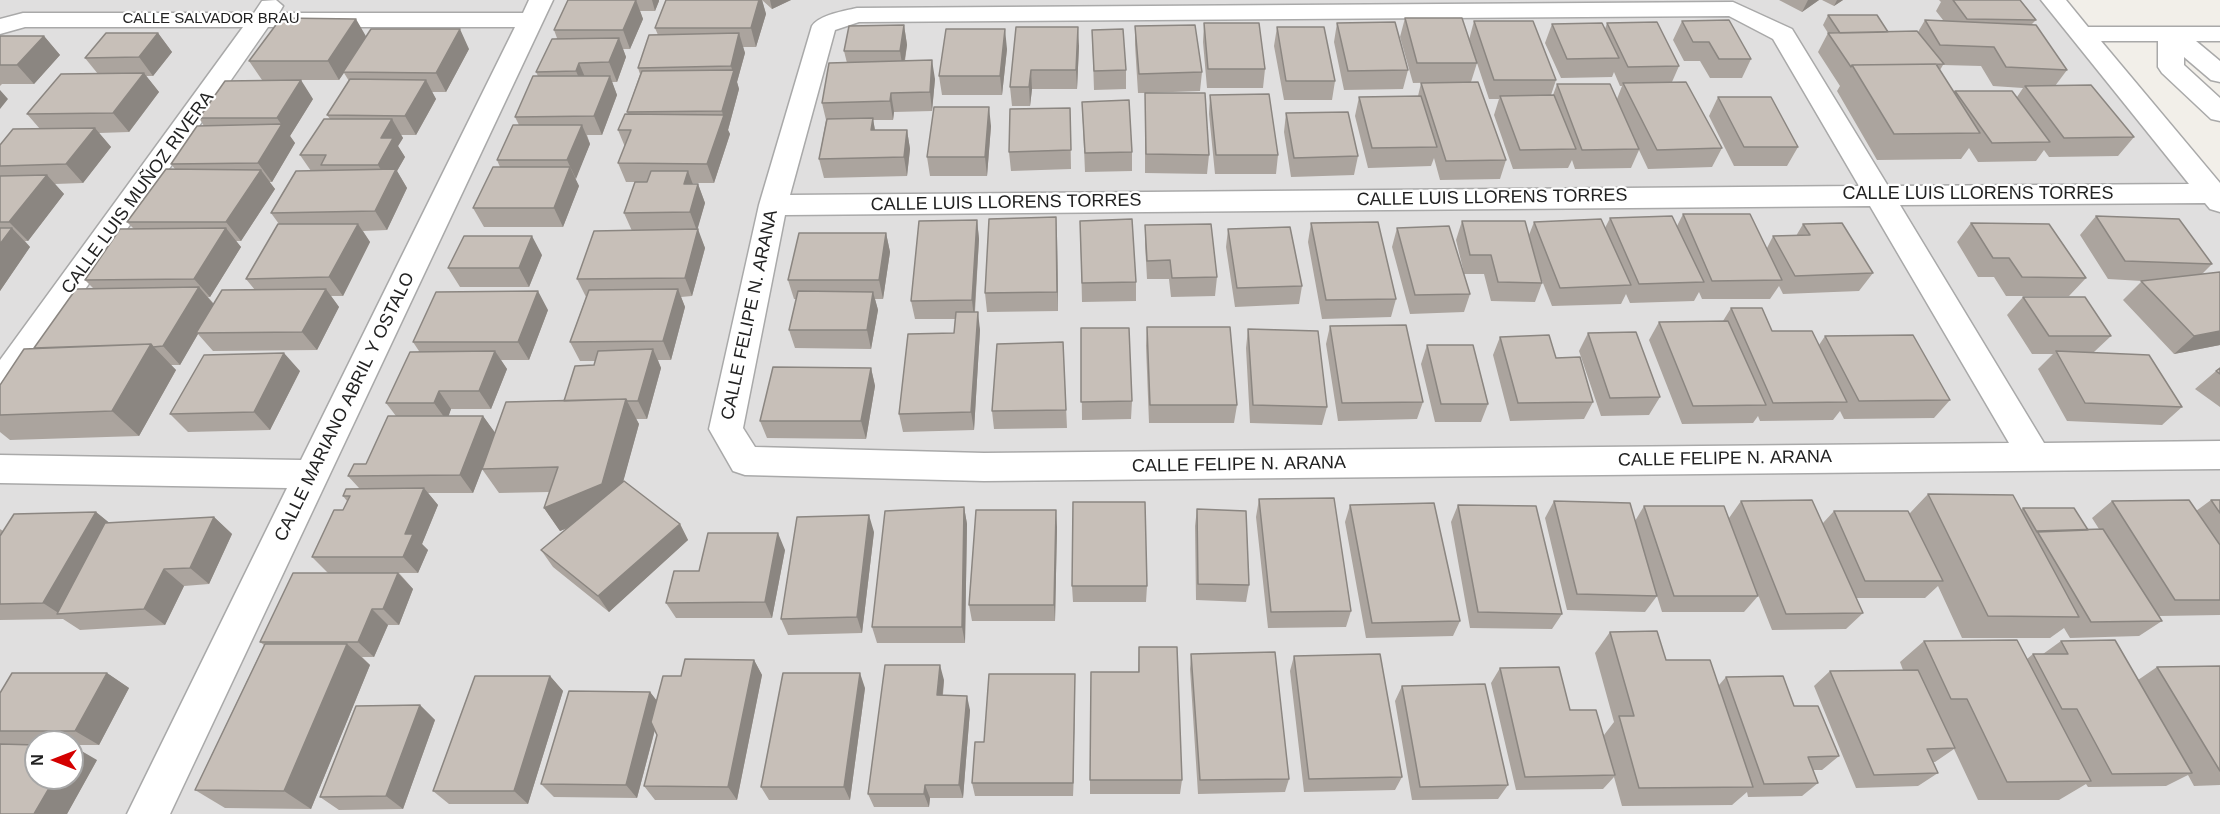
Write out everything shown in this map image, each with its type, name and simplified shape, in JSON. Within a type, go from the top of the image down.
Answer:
[{"type":"street","points":[[2053,0],[2217,196]]},
{"type":"street","name":"CALLE SALVADOR BRAU","points":[[0,27],[23,20],[269,9],[536,10]]},
{"type":"street","name":"CALLE LUIS MUÑOZ RIVERA","points":[[0,385],[269,9]]},
{"type":"street","name":"CALLE FELIPE N. ARANA","points":[[1879,194],[1783,34],[1733,9],[857,15],[824,26],[772,205],[726,429],[745,461],[984,467],[2220,455]]},
{"type":"street","name":"CALLE MARIANO ABRIL Y OSTALO","points":[[148,814],[536,10]]},
{"type":"street","points":[[2080,34],[2220,34]]},
{"type":"street","points":[[2171,34],[2220,74]]},
{"type":"street","points":[[2171,34],[2171,67],[2220,112]]},
{"type":"street","points":[[1879,194],[2034,456]]},
{"type":"street","name":"CALLE LUIS LLORENS TORRES","points":[[772,205],[1879,194],[2217,196]]},
{"type":"street","points":[[0,469],[313,474]]},
{"type":"shaded area","points":[[0,0],[2053,0],[2220,202],[2220,814],[0,814]]},
{"type":"building","points":[[568,0],[636,0],[623,30],[554,30]]},
{"type":"building","points":[[666,0],[759,0],[751,28],[655,28]]},
{"type":"building","points":[[1953,0],[2020,0],[2036,20],[1967,19]]},
{"type":"building","points":[[1828,15],[1877,15],[1888,32],[1840,33]]},
{"type":"building","points":[[281,18],[356,19],[328,61],[249,61]]},
{"type":"building","points":[[1405,18],[1462,18],[1477,63],[1417,63]]},
{"type":"building","points":[[1729,20],[1751,59],[1719,59],[1709,42],[1693,42],[1682,21]]},
{"type":"building","points":[[1925,20],[2036,25],[2067,70],[2006,67],[1994,47],[1940,45]]},
{"type":"building","points":[[1474,21],[1533,21],[1556,80],[1494,80]]},
{"type":"building","points":[[1395,22],[1408,70],[1348,71],[1337,23]]},
{"type":"building","points":[[1657,22],[1679,66],[1628,67],[1607,23]]},
{"type":"building","points":[[1204,23],[1259,23],[1265,69],[1208,69]]},
{"type":"building","points":[[1602,23],[1619,58],[1567,59],[1552,24]]},
{"type":"building","points":[[904,25],[900,51],[844,51],[849,26]]},
{"type":"building","points":[[1195,25],[1202,72],[1139,74],[1135,26]]},
{"type":"building","points":[[1016,27],[1078,27],[1076,70],[1031,70],[1029,87],[1010,87]]},
{"type":"building","points":[[1277,27],[1324,27],[1335,81],[1286,81]]},
{"type":"building","points":[[371,29],[460,29],[436,73],[343,72]]},
{"type":"building","points":[[946,29],[1005,29],[1000,76],[939,76]]},
{"type":"building","points":[[1123,29],[1126,70],[1094,71],[1092,30]]},
{"type":"building","points":[[1917,31],[1944,64],[1852,65],[1851,67],[1828,33]]},
{"type":"building","points":[[106,33],[158,33],[139,57],[85,58]]},
{"type":"building","points":[[739,33],[731,66],[638,68],[649,35]]},
{"type":"building","points":[[0,36],[44,36],[17,65],[0,65]]},
{"type":"building","points":[[619,38],[609,62],[579,63],[576,71],[536,72],[552,39]]},
{"type":"building","points":[[932,60],[930,92],[891,93],[890,101],[822,103],[829,63]]},
{"type":"building","points":[[1936,64],[1980,133],[1894,134],[1852,65]]},
{"type":"building","points":[[734,70],[722,111],[627,112],[642,71]]},
{"type":"building","points":[[144,73],[113,113],[27,114],[61,74]]},
{"type":"building","points":[[533,76],[610,76],[594,116],[515,117]]},
{"type":"building","points":[[350,79],[426,80],[405,116],[327,115]]},
{"type":"building","points":[[301,80],[277,118],[199,118],[225,81]]},
{"type":"building","points":[[1478,82],[1506,160],[1446,161],[1421,83]]},
{"type":"building","points":[[1686,82],[1722,148],[1657,150],[1623,83]]},
{"type":"building","points":[[1557,84],[1610,84],[1639,149],[1582,150]]},
{"type":"building","points":[[2091,85],[2134,137],[2064,138],[2025,86]]},
{"type":"building","points":[[1955,91],[2012,91],[2050,142],[1992,143]]},
{"type":"building","points":[[1145,93],[1205,93],[1209,155],[1146,154]]},
{"type":"building","points":[[1269,94],[1278,155],[1216,155],[1210,95]]},
{"type":"building","points":[[1554,95],[1576,149],[1520,150],[1500,96]]},
{"type":"building","points":[[1421,96],[1437,147],[1372,148],[1359,97]]},
{"type":"building","points":[[1718,97],[1771,97],[1798,147],[1744,147]]},
{"type":"building","points":[[1129,100],[1132,152],[1085,153],[1082,102]]},
{"type":"building","points":[[934,107],[989,107],[985,157],[927,157]]},
{"type":"building","points":[[1070,108],[1071,150],[1009,152],[1010,109]]},
{"type":"building","points":[[1348,112],[1358,156],[1294,158],[1286,113]]},
{"type":"building","points":[[625,114],[724,115],[707,164],[618,163],[631,130],[618,130]]},
{"type":"building","points":[[873,118],[871,130],[907,130],[904,157],[819,159],[827,119]]},
{"type":"building","points":[[324,119],[392,119],[381,138],[393,138],[378,165],[321,165],[326,155],[300,155]]},
{"type":"building","points":[[282,124],[258,163],[171,164],[197,126]]},
{"type":"building","points":[[513,125],[582,125],[567,160],[497,160]]},
{"type":"building","points":[[95,128],[66,164],[0,166],[0,145],[13,129]]},
{"type":"building","points":[[493,167],[570,167],[554,208],[473,208]]},
{"type":"building","points":[[166,169],[261,170],[226,222],[127,222]]},
{"type":"building","points":[[396,169],[375,211],[271,213],[296,171]]},
{"type":"building","points":[[651,171],[688,171],[684,184],[698,184],[690,212],[624,213],[635,182],[647,182]]},
{"type":"building","points":[[47,175],[9,222],[0,222],[0,176]]},
{"type":"building","points":[[1683,214],[1750,214],[1782,280],[1712,281]]},
{"type":"building","points":[[1672,216],[1704,282],[1639,284],[1610,218]]},
{"type":"building","points":[[2096,216],[2179,219],[2212,264],[2125,261]]},
{"type":"building","points":[[1056,217],[1057,292],[985,293],[989,219]]},
{"type":"building","points":[[1132,219],[1136,282],[1082,283],[1080,221]]},
{"type":"building","points":[[1601,219],[1631,285],[1560,288],[1534,222]]},
{"type":"building","points":[[977,220],[972,300],[911,301],[919,221]]},
{"type":"building","points":[[1462,221],[1525,221],[1542,283],[1498,282],[1491,255],[1470,255]]},
{"type":"building","points":[[1378,222],[1396,299],[1326,300],[1311,223]]},
{"type":"building","points":[[1842,223],[1873,273],[1795,276],[1773,236],[1810,235],[1803,224]]},
{"type":"building","points":[[1971,223],[2049,224],[2086,278],[2022,277],[2009,258],[1993,258]]},
{"type":"building","points":[[278,224],[358,224],[329,277],[246,279]]},
{"type":"building","points":[[1211,224],[1217,277],[1172,278],[1170,260],[1147,261],[1145,225]]},
{"type":"building","points":[[1449,226],[1470,294],[1415,295],[1397,228]]},
{"type":"building","points":[[1290,227],[1302,286],[1237,288],[1228,229]]},
{"type":"building","points":[[0,228],[12,228],[0,244]]},
{"type":"building","points":[[226,228],[194,279],[85,280],[120,229]]},
{"type":"building","points":[[698,229],[685,278],[577,279],[594,231]]},
{"type":"building","points":[[799,233],[886,233],[879,280],[788,280]]},
{"type":"building","points":[[464,236],[532,236],[519,268],[448,268]]},
{"type":"building","points":[[2220,272],[2220,331],[2194,336],[2141,281]]},
{"type":"building","points":[[199,287],[163,346],[153,347],[151,344],[34,348],[76,289]]},
{"type":"building","points":[[326,289],[302,332],[196,333],[222,290]]},
{"type":"building","points":[[678,289],[663,341],[570,342],[589,290]]},
{"type":"building","points":[[538,291],[518,342],[413,342],[436,292]]},
{"type":"building","points":[[798,291],[873,292],[867,330],[789,330]]},
{"type":"building","points":[[2023,297],[2085,297],[2111,336],[2049,336]]},
{"type":"building","points":[[1731,308],[1762,308],[1772,331],[1812,331],[1847,402],[1773,403]]},
{"type":"building","points":[[956,312],[978,312],[971,412],[899,414],[908,334],[954,333]]},
{"type":"building","points":[[1728,321],[1766,405],[1693,406],[1659,322]]},
{"type":"building","points":[[1406,325],[1423,402],[1342,403],[1330,326]]},
{"type":"building","points":[[1147,327],[1230,327],[1237,405],[1150,405]]},
{"type":"building","points":[[1081,328],[1129,328],[1132,401],[1081,402]]},
{"type":"building","points":[[1248,329],[1318,331],[1327,407],[1253,405]]},
{"type":"building","points":[[1636,332],[1660,397],[1610,398],[1588,333]]},
{"type":"building","points":[[1549,335],[1556,358],[1580,357],[1593,402],[1518,403],[1500,337]]},
{"type":"building","points":[[1913,335],[1950,400],[1859,401],[1825,336]]},
{"type":"building","points":[[1063,342],[1066,410],[992,411],[997,344]]},
{"type":"building","points":[[151,344],[112,411],[0,415],[0,385],[24,349]]},
{"type":"building","points":[[1427,345],[1473,345],[1488,404],[1441,404]]},
{"type":"building","points":[[653,349],[638,401],[627,401],[626,399],[564,401],[575,366],[594,365],[598,351]]},
{"type":"building","points":[[495,351],[479,391],[439,391],[434,403],[386,403],[410,352]]},
{"type":"building","points":[[2056,351],[2149,355],[2182,407],[2085,403]]},
{"type":"building","points":[[284,353],[254,412],[170,414],[204,355]]},
{"type":"building","points":[[773,367],[871,368],[861,421],[760,421]]},
{"type":"building","points":[[626,399],[602,484],[544,508],[558,467],[482,469],[506,402]]},
{"type":"building","points":[[388,416],[483,416],[460,475],[348,476],[354,464],[366,464]]},
{"type":"building","points":[[624,481],[680,524],[598,596],[541,550]]},
{"type":"building","points":[[424,488],[405,534],[413,534],[403,557],[312,557],[334,510],[343,510],[350,496],[343,496],[346,489]]},
{"type":"building","points":[[1928,494],[2013,495],[2079,617],[1988,616]]},
{"type":"building","points":[[1334,498],[1351,611],[1271,612],[1259,499]]},
{"type":"building","points":[[1812,500],[1863,613],[1786,614],[1741,501]]},
{"type":"building","points":[[2189,500],[2220,545],[2220,600],[2175,600],[2112,501]]},
{"type":"building","points":[[2211,500],[2220,500],[2220,513]]},
{"type":"building","points":[[1554,501],[1630,503],[1657,596],[1577,594]]},
{"type":"building","points":[[1073,502],[1145,502],[1147,586],[1072,586]]},
{"type":"building","points":[[1434,503],[1460,621],[1372,623],[1350,505]]},
{"type":"building","points":[[1458,505],[1536,506],[1562,614],[1478,612]]},
{"type":"building","points":[[1644,506],[1724,506],[1758,596],[1674,596]]},
{"type":"building","points":[[964,507],[962,627],[872,627],[885,511]]},
{"type":"building","points":[[2023,508],[2074,508],[2088,530],[2037,532]]},
{"type":"building","points":[[1197,509],[1246,511],[1249,585],[1198,584]]},
{"type":"building","points":[[976,510],[1056,510],[1054,605],[969,605]]},
{"type":"building","points":[[1834,511],[1908,511],[1943,581],[1865,581]]},
{"type":"building","points":[[96,512],[43,603],[0,604],[0,536],[14,514]]},
{"type":"building","points":[[869,515],[857,617],[781,619],[797,517]]},
{"type":"building","points":[[214,517],[190,568],[164,569],[144,609],[57,614],[105,523]]},
{"type":"building","points":[[2103,529],[2162,621],[2091,622],[2037,531]]},
{"type":"building","points":[[708,533],[778,533],[765,602],[666,603],[674,571],[699,571]]},
{"type":"building","points":[[293,573],[398,573],[383,609],[372,609],[358,642],[260,642]]},
{"type":"building","points":[[1657,631],[1666,660],[1710,660],[1753,787],[1639,788],[1619,716],[1634,716],[1610,632]]},
{"type":"building","points":[[2017,640],[2091,781],[2007,782],[1967,699],[1951,699],[1924,641]]},
{"type":"building","points":[[2115,640],[2192,773],[2112,774],[2077,709],[2062,709],[2033,654],[2068,654],[2061,641]]},
{"type":"building","points":[[265,644],[347,644],[284,791],[195,790]]},
{"type":"building","points":[[1139,647],[1177,647],[1182,780],[1090,780],[1091,672],[1139,672]]},
{"type":"building","points":[[1275,652],[1289,779],[1200,780],[1191,654]]},
{"type":"building","points":[[1380,654],[1402,777],[1309,779],[1294,656]]},
{"type":"building","points":[[685,659],[754,660],[728,787],[644,786],[657,735],[651,722],[663,676],[681,676]]},
{"type":"building","points":[[885,665],[940,665],[937,695],[967,696],[959,785],[925,785],[924,794],[868,794]]},
{"type":"building","points":[[2220,666],[2220,771],[2157,667]]},
{"type":"building","points":[[1559,667],[1570,710],[1596,710],[1615,775],[1525,777],[1500,668]]},
{"type":"building","points":[[1918,670],[1955,748],[1927,749],[1938,773],[1874,775],[1830,671]]},
{"type":"building","points":[[12,673],[107,673],[76,730],[0,731],[0,693]]},
{"type":"building","points":[[783,673],[860,673],[844,787],[761,787]]},
{"type":"building","points":[[989,674],[1075,674],[1073,783],[972,783],[975,742],[984,742]]},
{"type":"building","points":[[475,676],[550,676],[514,791],[433,791]]},
{"type":"building","points":[[1783,676],[1794,706],[1818,706],[1839,756],[1808,757],[1818,783],[1764,784],[1726,677]]},
{"type":"building","points":[[1485,684],[1508,785],[1420,787],[1402,686]]},
{"type":"building","points":[[569,691],[650,692],[626,785],[541,784]]},
{"type":"building","points":[[420,705],[386,796],[320,797],[356,706]]},
{"type":"building","points":[[0,744],[24,745],[24,790],[48,790],[34,814],[0,814]]}]
